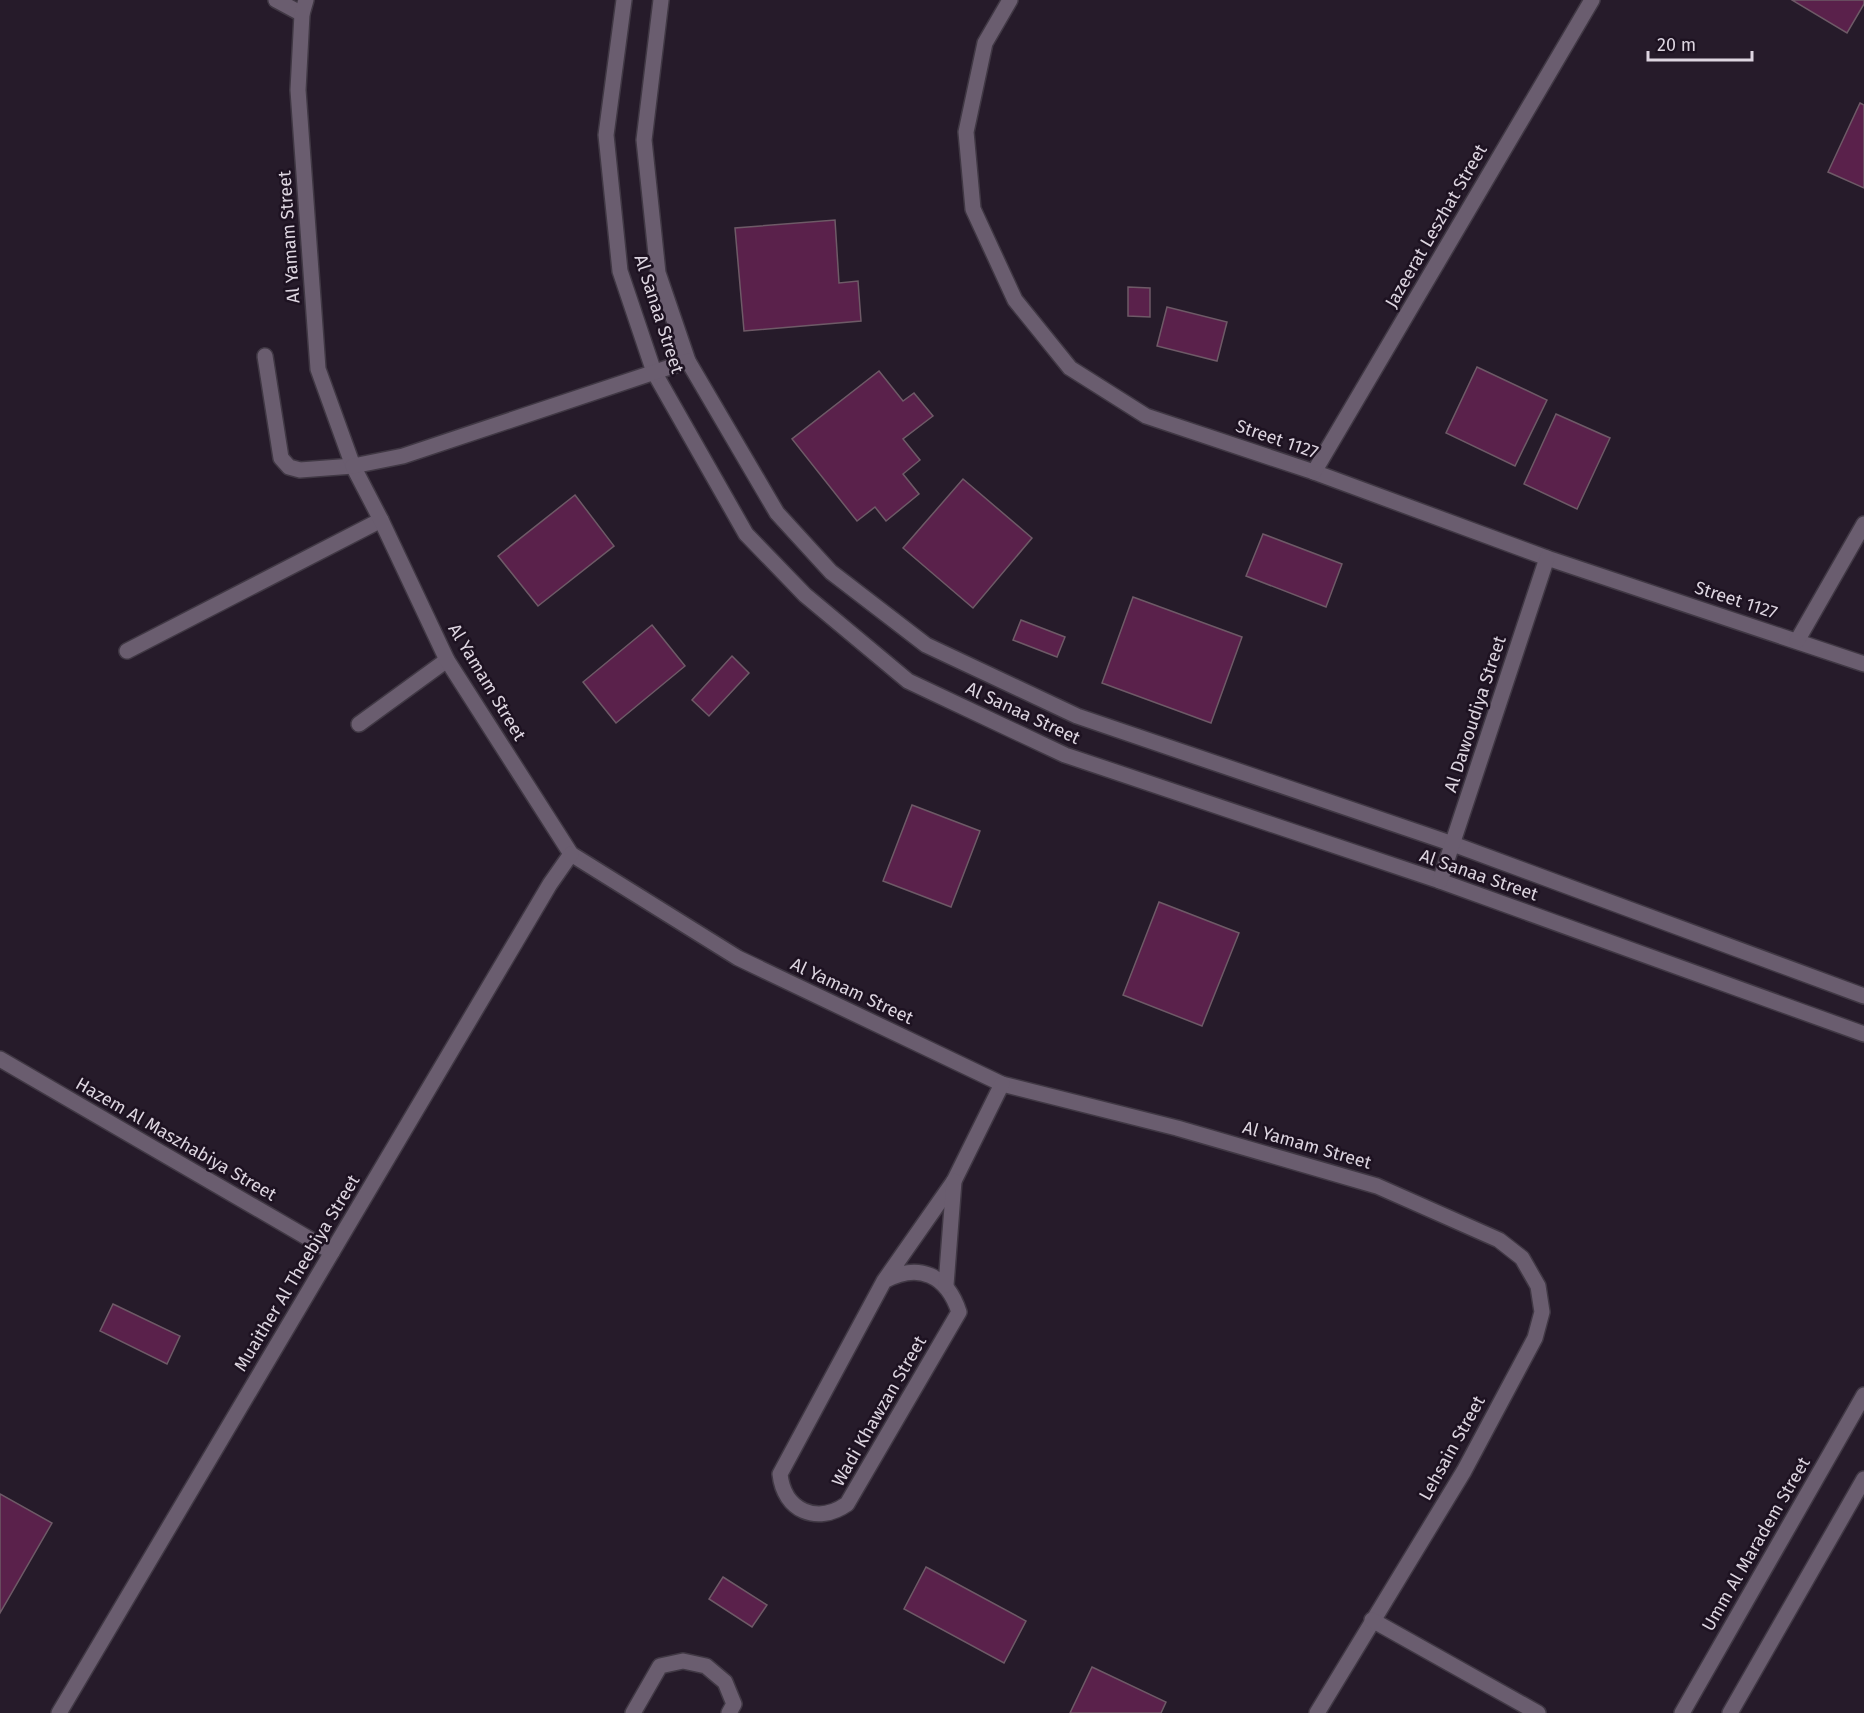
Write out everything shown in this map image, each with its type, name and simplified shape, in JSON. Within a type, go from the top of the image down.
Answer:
[{"type":"street","points":[[276,0],[304,7]]},
{"type":"street","name":"Al Sanaa Street","points":[[624,0],[606,135],[620,271],[654,372],[746,534],[805,595],[908,681],[1065,755],[1440,881],[1864,1034]]},
{"type":"street","name":"Al Sanaa Street","points":[[661,0],[644,140],[658,273],[688,362],[777,513],[831,572],[926,645],[1077,716],[1453,843],[1864,996]]},
{"type":"street","name":"Street 1127","points":[[1010,0],[985,43],[966,132],[974,209],[1015,300],[1070,368],[1146,416],[1314,472],[1547,558],[1864,664]]},
{"type":"street","name":"Jazeerat Leszhat Street","points":[[1314,472],[1592,0]]},
{"type":"street","name":"Al Yamam Street","points":[[304,7],[298,90],[318,369],[353,466],[447,660],[571,854],[738,958],[1002,1084],[1178,1128],[1377,1186],[1499,1240],[1522,1258],[1538,1286]]},
{"type":"street","points":[[265,356],[281,458],[289,467],[300,470],[353,466],[404,456],[688,362]]},
{"type":"street","points":[[127,651],[381,520]]},
{"type":"street","points":[[1797,641],[1864,524]]},
{"type":"street","name":"Al Dawoudiya Street","points":[[1440,881],[1547,558]]},
{"type":"street","points":[[359,724],[447,660]]},
{"type":"street","name":"Muaither Al Theebiya Street","points":[[59,1713],[543,894],[571,854]]},
{"type":"street","name":"Hazem Al Maszhabiya Street","points":[[0,1059],[332,1252]]},
{"type":"street","name":"Wadi Khawzan Street","points":[[954,1181],[946,1285],[954,1297],[959,1312],[847,1504],[826,1514],[814,1514],[793,1504],[786,1496],[781,1485],[780,1474],[884,1281],[954,1181],[1002,1084]]},
{"type":"street","points":[[884,1281],[896,1274],[921,1272],[933,1276],[946,1285]]},
{"type":"street","name":"Lehsain Street","points":[[1317,1713],[1464,1471],[1535,1338],[1542,1312],[1538,1286]]},
{"type":"street","name":"Umm Al Maradem Street","points":[[1682,1713],[1864,1395]]},
{"type":"street","points":[[1730,1713],[1864,1479]]},
{"type":"street","points":[[1372,1620],[1538,1713]]},
{"type":"street","points":[[633,1713],[660,1666],[683,1661],[706,1666],[725,1682],[734,1704],[729,1713]]},
{"type":"building","points":[[1792,0],[1864,0],[1864,4],[1847,33]]},
{"type":"building","points":[[1860,103],[1864,105],[1864,188],[1828,172]]},
{"type":"building","points":[[835,220],[839,283],[858,281],[861,321],[744,331],[735,228]]},
{"type":"building","points":[[1128,287],[1150,288],[1150,317],[1128,316]]},
{"type":"building","points":[[1167,307],[1227,322],[1217,361],[1157,346]]},
{"type":"building","points":[[1477,367],[1547,400],[1515,466],[1446,433]]},
{"type":"building","points":[[879,371],[903,401],[914,393],[933,416],[903,439],[920,460],[903,474],[919,494],[886,521],[875,507],[857,521],[792,439]]},
{"type":"building","points":[[1556,414],[1610,438],[1577,509],[1524,484]]},
{"type":"building","points":[[963,479],[1032,538],[973,608],[903,548]]},
{"type":"building","points":[[575,495],[614,546],[538,606],[498,556]]},
{"type":"building","points":[[1263,534],[1342,564],[1326,607],[1246,576]]},
{"type":"building","points":[[1133,597],[1242,637],[1211,723],[1102,683]]},
{"type":"building","points":[[1021,620],[1065,637],[1057,657],[1013,640]]},
{"type":"building","points":[[652,625],[685,666],[616,723],[583,682]]},
{"type":"building","points":[[732,656],[749,673],[709,716],[692,700]]},
{"type":"building","points":[[912,805],[980,831],[951,907],[883,881]]},
{"type":"building","points":[[1159,902],[1239,933],[1202,1026],[1123,995]]},
{"type":"building","points":[[113,1304],[180,1336],[167,1364],[100,1331]]},
{"type":"building","points":[[0,1494],[52,1523],[0,1613]]},
{"type":"building","points":[[926,1567],[1026,1621],[1004,1663],[904,1609]]},
{"type":"building","points":[[723,1577],[767,1605],[752,1627],[709,1599]]},
{"type":"building","points":[[1092,1667],[1166,1702],[1161,1713],[1070,1713]]}]
